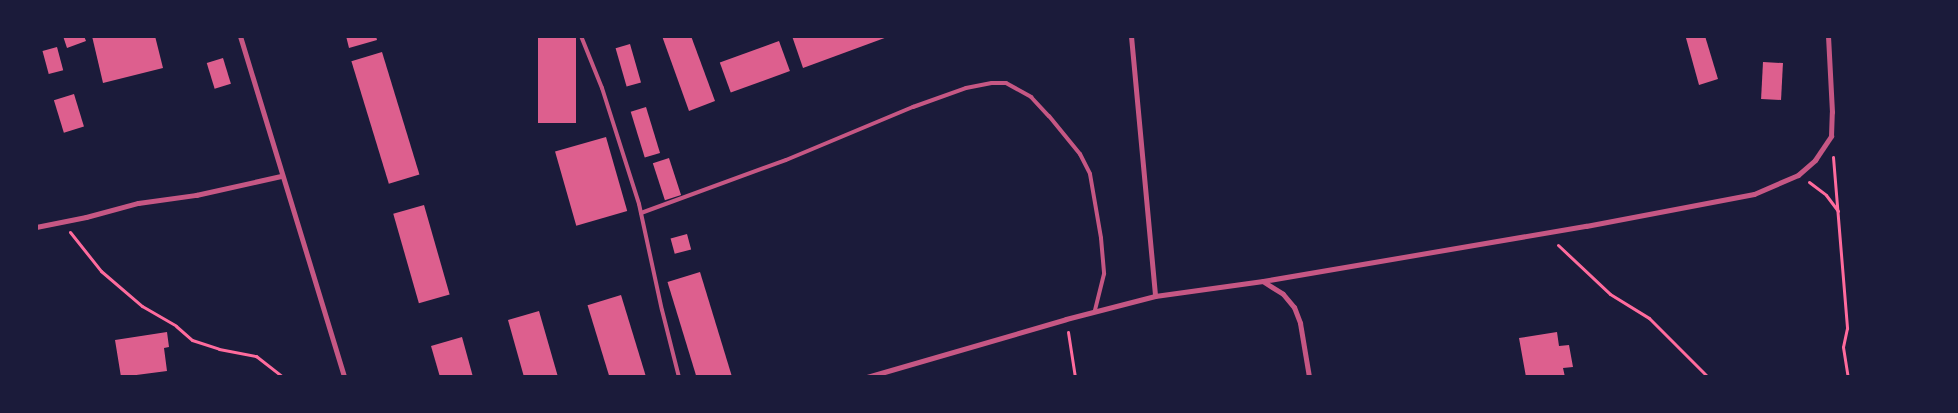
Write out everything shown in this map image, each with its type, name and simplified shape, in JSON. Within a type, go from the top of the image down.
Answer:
[{"type":"street","points":[[240,36],[281,176],[344,377]]},
{"type":"street","points":[[1131,36],[1155,296]]},
{"type":"street","points":[[868,377],[1066,319],[1155,296],[1263,281],[1545,233],[1754,194],[1798,175],[1815,160],[1831,136],[1832,112],[1828,36]]},
{"type":"street","points":[[36,227],[138,203],[196,195],[281,176]]},
{"type":"street","points":[[1263,281],[1283,294],[1294,307],[1300,323],[1310,377]]},
{"type":"lane","points":[[581,36],[602,88],[641,213],[679,377]]},
{"type":"lane","points":[[641,213],[786,160],[913,107],[966,88],[992,83],[1006,83],[1031,97],[1049,116],[1080,154],[1090,174],[1101,238],[1104,274],[1095,311]]},
{"type":"path","points":[[1831,136],[1847,328],[1842,347],[1848,377]]},
{"type":"path","points":[[1798,175],[1826,195],[1838,212]]},
{"type":"path","points":[[62,222],[101,271],[142,306],[176,326],[192,340],[219,349],[256,356],[283,377]]},
{"type":"path","points":[[1545,233],[1610,294],[1649,318],[1708,377]]},
{"type":"path","points":[[1066,319],[1075,377]]},
{"type":"building","points":[[63,36],[84,36],[86,41],[67,48]]},
{"type":"building","points":[[92,36],[155,36],[163,68],[103,83]]},
{"type":"building","points":[[346,36],[376,36],[377,40],[349,48]]},
{"type":"building","points":[[538,36],[576,36],[576,123],[538,123]]},
{"type":"building","points":[[662,36],[691,36],[715,101],[689,111]]},
{"type":"building","points":[[792,36],[890,36],[803,68]]},
{"type":"building","points":[[1705,36],[1718,79],[1699,85],[1686,38]]},
{"type":"building","points":[[779,41],[790,71],[731,93],[720,63]]},
{"type":"building","points":[[630,44],[641,82],[627,87],[616,48]]},
{"type":"building","points":[[57,47],[63,70],[49,74],[43,51]]},
{"type":"building","points":[[382,52],[419,174],[389,184],[351,61]]},
{"type":"building","points":[[223,58],[231,84],[215,89],[207,63]]},
{"type":"building","points":[[1763,62],[1783,63],[1781,100],[1761,99]]},
{"type":"building","points":[[74,94],[84,127],[64,133],[54,100]]},
{"type":"building","points":[[646,107],[660,153],[645,158],[631,112]]},
{"type":"building","points":[[606,137],[627,211],[576,226],[555,152]]},
{"type":"building","points":[[669,158],[681,195],[665,200],[653,163]]},
{"type":"building","points":[[424,205],[450,294],[419,303],[393,214]]},
{"type":"building","points":[[687,234],[691,249],[675,254],[671,238]]},
{"type":"building","points":[[700,272],[732,377],[697,377],[667,282]]},
{"type":"building","points":[[621,295],[646,377],[609,377],[588,305]]},
{"type":"building","points":[[539,311],[558,377],[524,377],[508,320]]},
{"type":"building","points":[[167,332],[169,347],[164,348],[167,371],[121,377],[115,340]]},
{"type":"building","points":[[1557,332],[1559,346],[1569,345],[1573,367],[1563,368],[1565,377],[1526,377],[1519,338]]},
{"type":"building","points":[[462,337],[473,377],[440,377],[431,346]]}]
